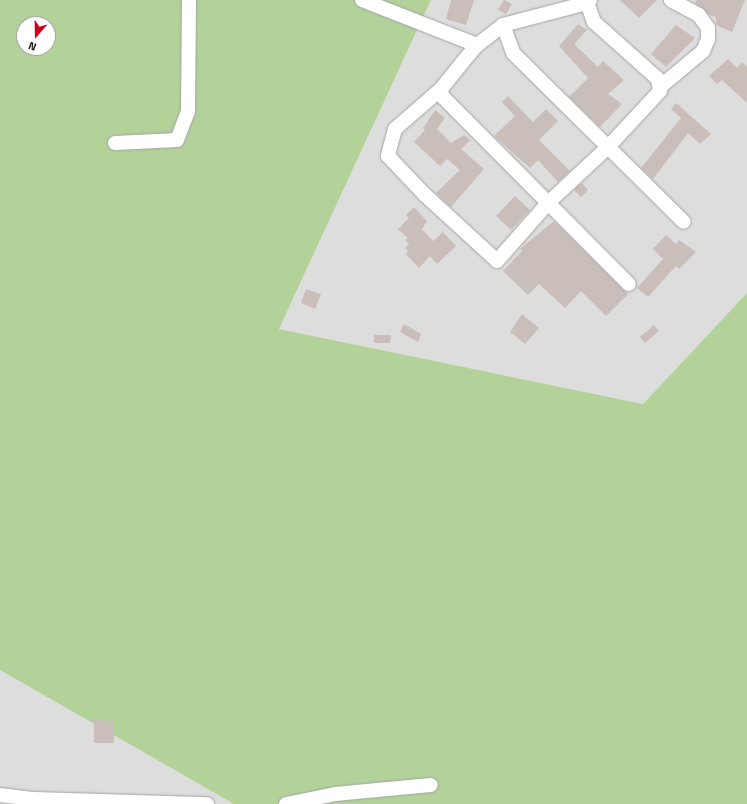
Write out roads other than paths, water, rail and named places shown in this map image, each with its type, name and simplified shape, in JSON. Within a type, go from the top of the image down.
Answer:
[{"type":"street","points":[[115,144],[177,140],[188,112],[189,0]]},
{"type":"street","points":[[362,0],[477,45]]},
{"type":"street","points":[[661,86],[658,80],[594,22],[588,2],[503,25],[477,45],[441,89],[395,129],[388,156],[424,194],[497,261],[550,202],[656,98],[661,86],[703,51],[708,39],[708,28],[699,15],[671,0]]},
{"type":"street","points":[[503,25],[513,53],[684,222]]},
{"type":"street","points":[[441,89],[442,96],[550,202],[629,284]]},
{"type":"street","points":[[286,804],[335,794],[431,786]]},
{"type":"street","points":[[0,795],[34,799],[207,804]]}]
